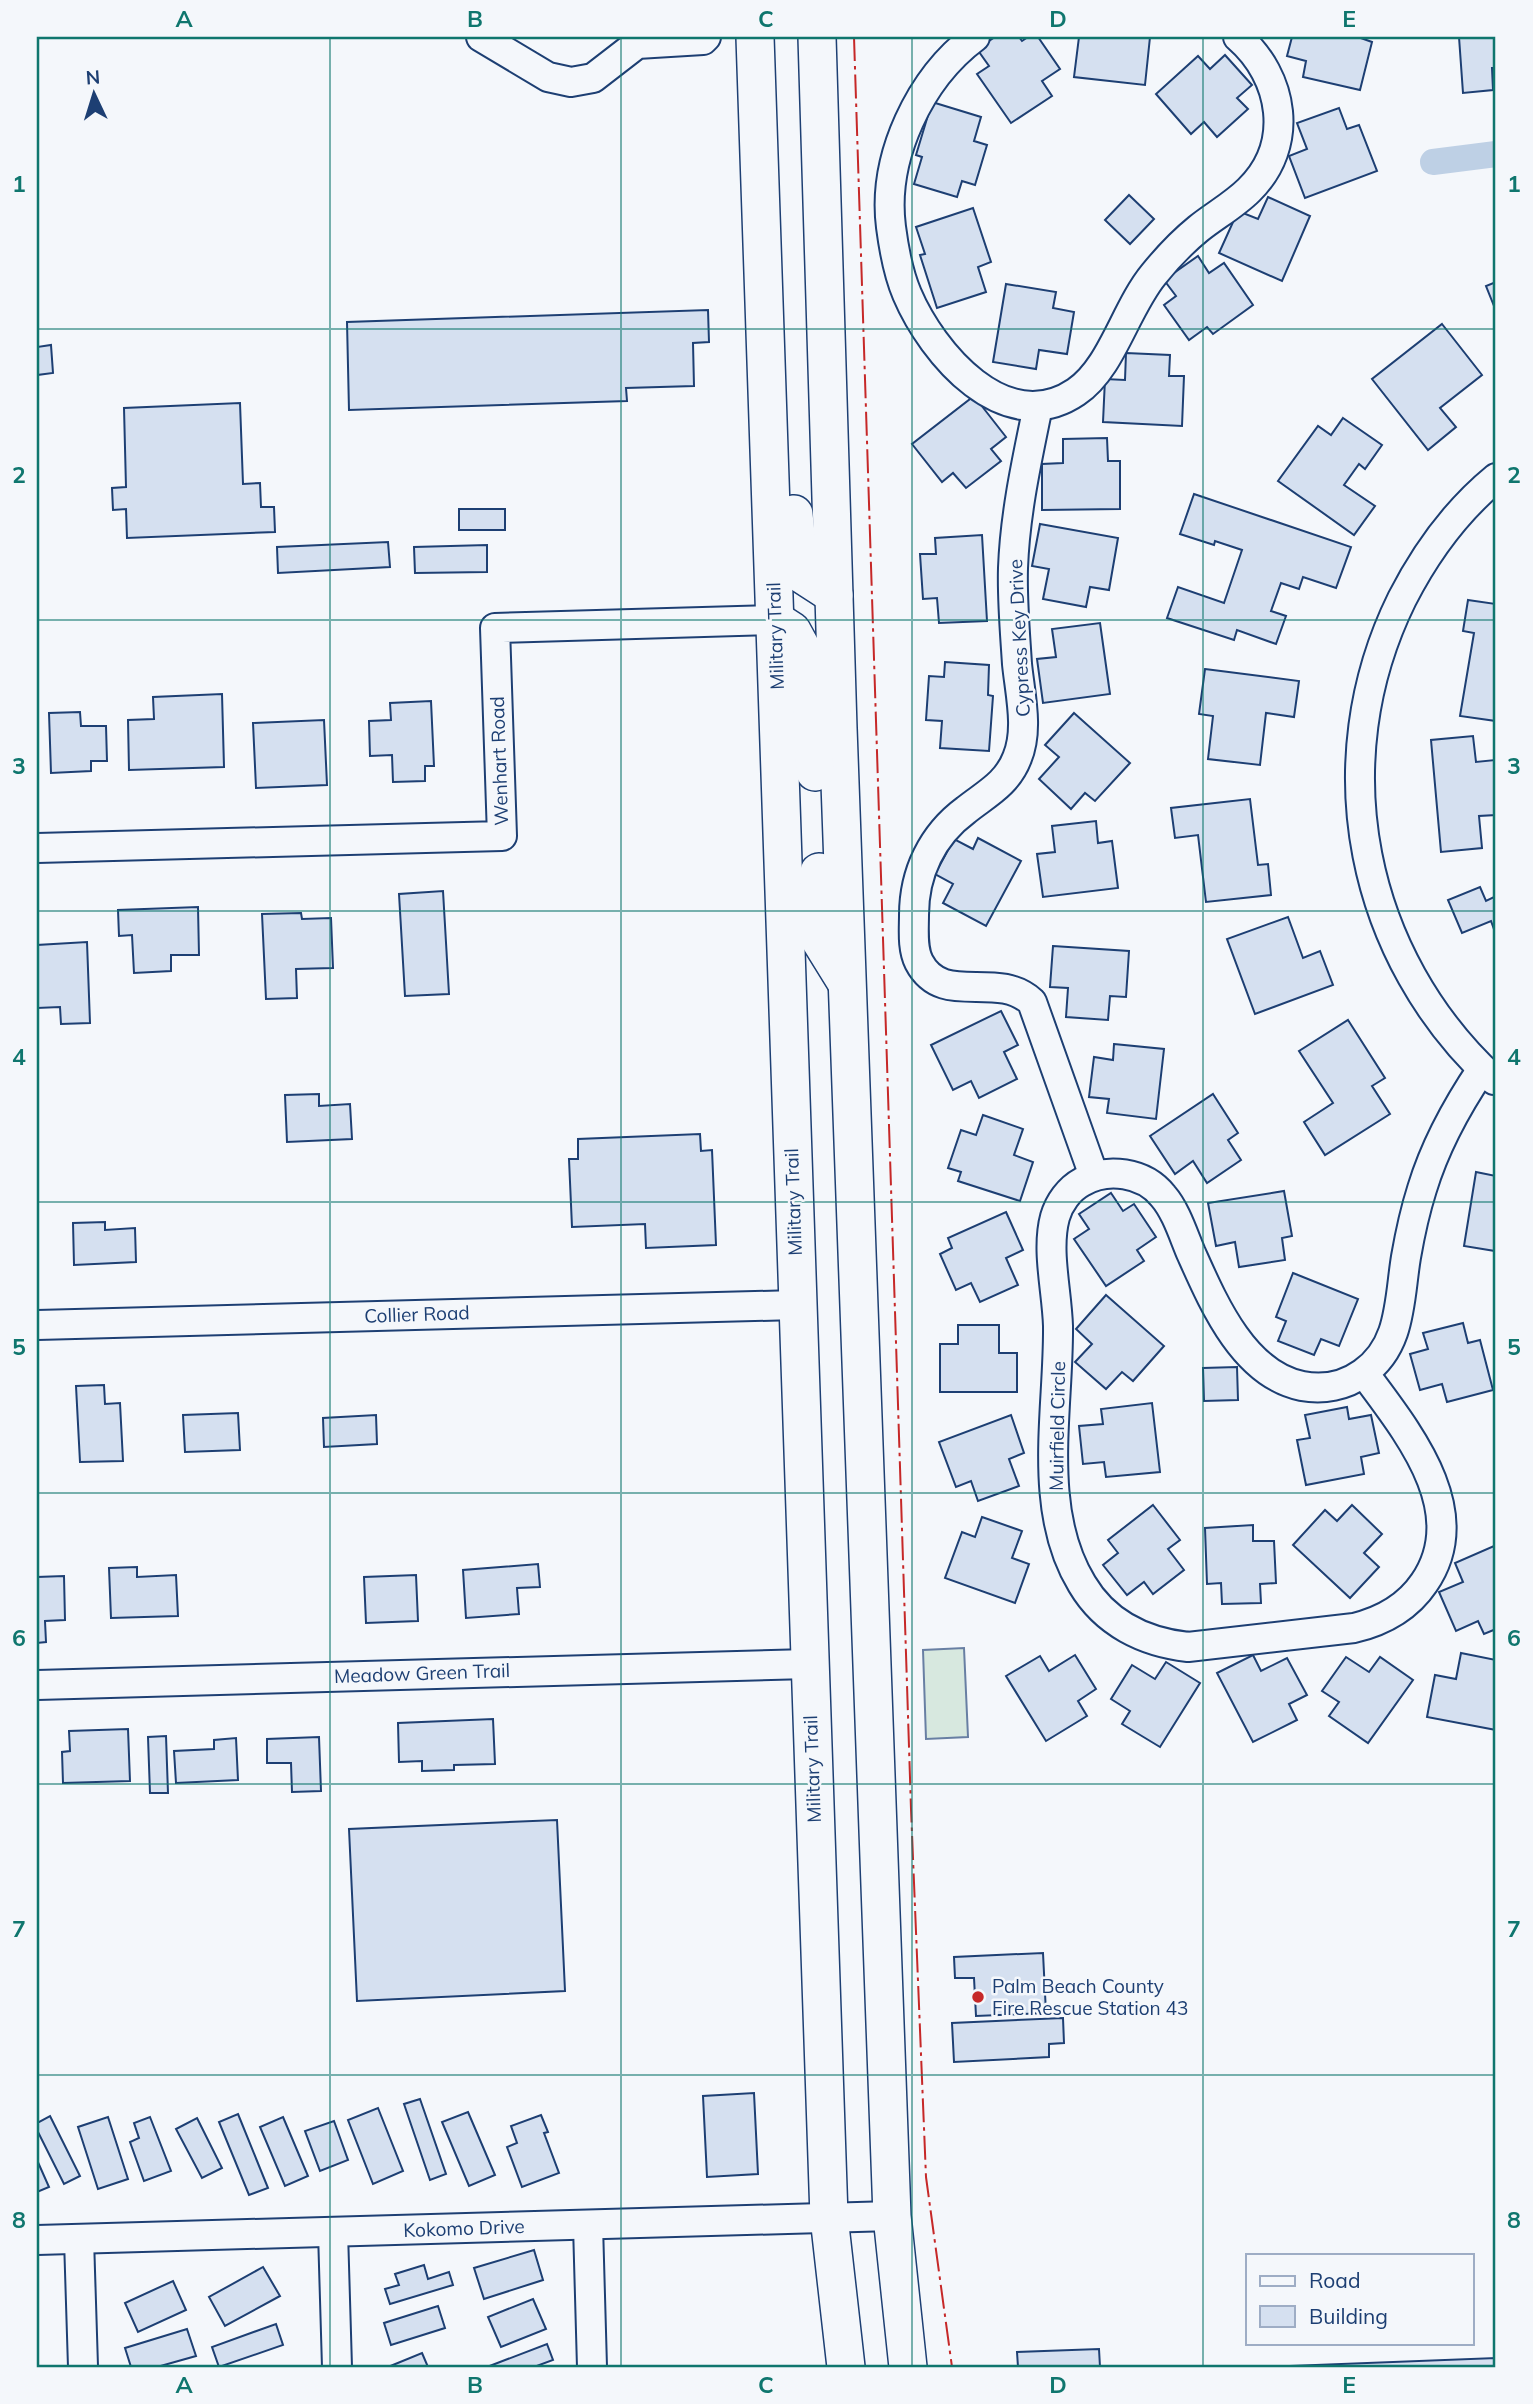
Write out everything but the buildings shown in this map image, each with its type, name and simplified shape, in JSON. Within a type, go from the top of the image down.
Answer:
[{"type":"main road","name":"Military Trail","points":[[755,37],[808,1664],[829,2217],[846,2367]]},
{"type":"main road","points":[[817,37],[834,595],[892,2216],[908,2367]]},
{"type":"main road","points":[[762,290],[788,335],[796,546],[800,573],[834,595]]},
{"type":"main road","points":[[775,620],[792,631],[809,662],[820,940],[848,986]]},
{"type":"street","points":[[481,37],[517,47],[548,77],[570,82],[593,78],[637,44],[703,40],[706,37]]},
{"type":"street","points":[[975,37],[933,81],[911,117],[898,151],[891,187],[890,223],[896,259],[906,293],[923,326],[944,355],[984,391],[1019,405],[1038,406],[1066,398],[1090,381],[1101,366],[1129,310],[1153,275],[1198,229],[1247,192],[1269,163],[1278,135],[1277,98],[1264,65],[1245,39]]},
{"type":"street","name":"Cypress Key Drive","points":[[1038,406],[1018,502],[1013,569],[1023,739],[1018,758],[1009,775],[996,789],[950,823],[926,857],[914,900],[914,943],[919,961],[929,976],[946,985],[1001,986],[1019,990],[1032,1002],[1094,1175]]},
{"type":"street","points":[[1094,1175],[1117,1172],[1151,1184],[1164,1197],[1210,1296],[1233,1332],[1259,1364],[1274,1376],[1310,1388],[1329,1387],[1348,1382],[1364,1373],[1378,1359],[1395,1327],[1412,1224],[1435,1152],[1461,1101],[1489,1075],[1454,1039],[1421,995],[1395,947],[1375,896],[1366,860],[1359,807],[1359,752],[1376,663],[1388,628],[1412,579],[1454,520],[1496,478]]},
{"type":"street","name":"Wenhart Road","points":[[37,848],[502,836],[495,628],[775,620]]},
{"type":"street","name":"Muirfield Circle","points":[[1094,1175],[1077,1185],[1064,1198],[1055,1215],[1052,1235],[1058,1324],[1054,1468],[1057,1507],[1066,1546],[1080,1582],[1111,1619],[1128,1630],[1167,1645],[1208,1646],[1372,1623],[1389,1616],[1418,1593],[1428,1577],[1441,1543],[1439,1500],[1410,1438],[1364,1373]]},
{"type":"street","name":"Collier Road","points":[[37,1325],[796,1305]]},
{"type":"street","name":"Meadow Green Trail","points":[[37,1685],[808,1664]]},
{"type":"street","name":"Kokomo Drive","points":[[37,2240],[892,2216]]},
{"type":"street","points":[[588,2225],[592,2367]]},
{"type":"street","points":[[333,2232],[337,2367]]},
{"type":"street","points":[[79,2239],[83,2367]]},
{"type":"shaded area","points":[[964,1648],[968,1737],[926,1739],[923,1650]]},
{"type":"waterway","points":[[1433,162],[1496,154]]},
{"type":"power","points":[[854,37],[911,1809],[926,2177],[952,2367]]},
{"type":"place","name":"Palm Beach County Fire Rescue Station 43","points":[[978,1997]]}]
